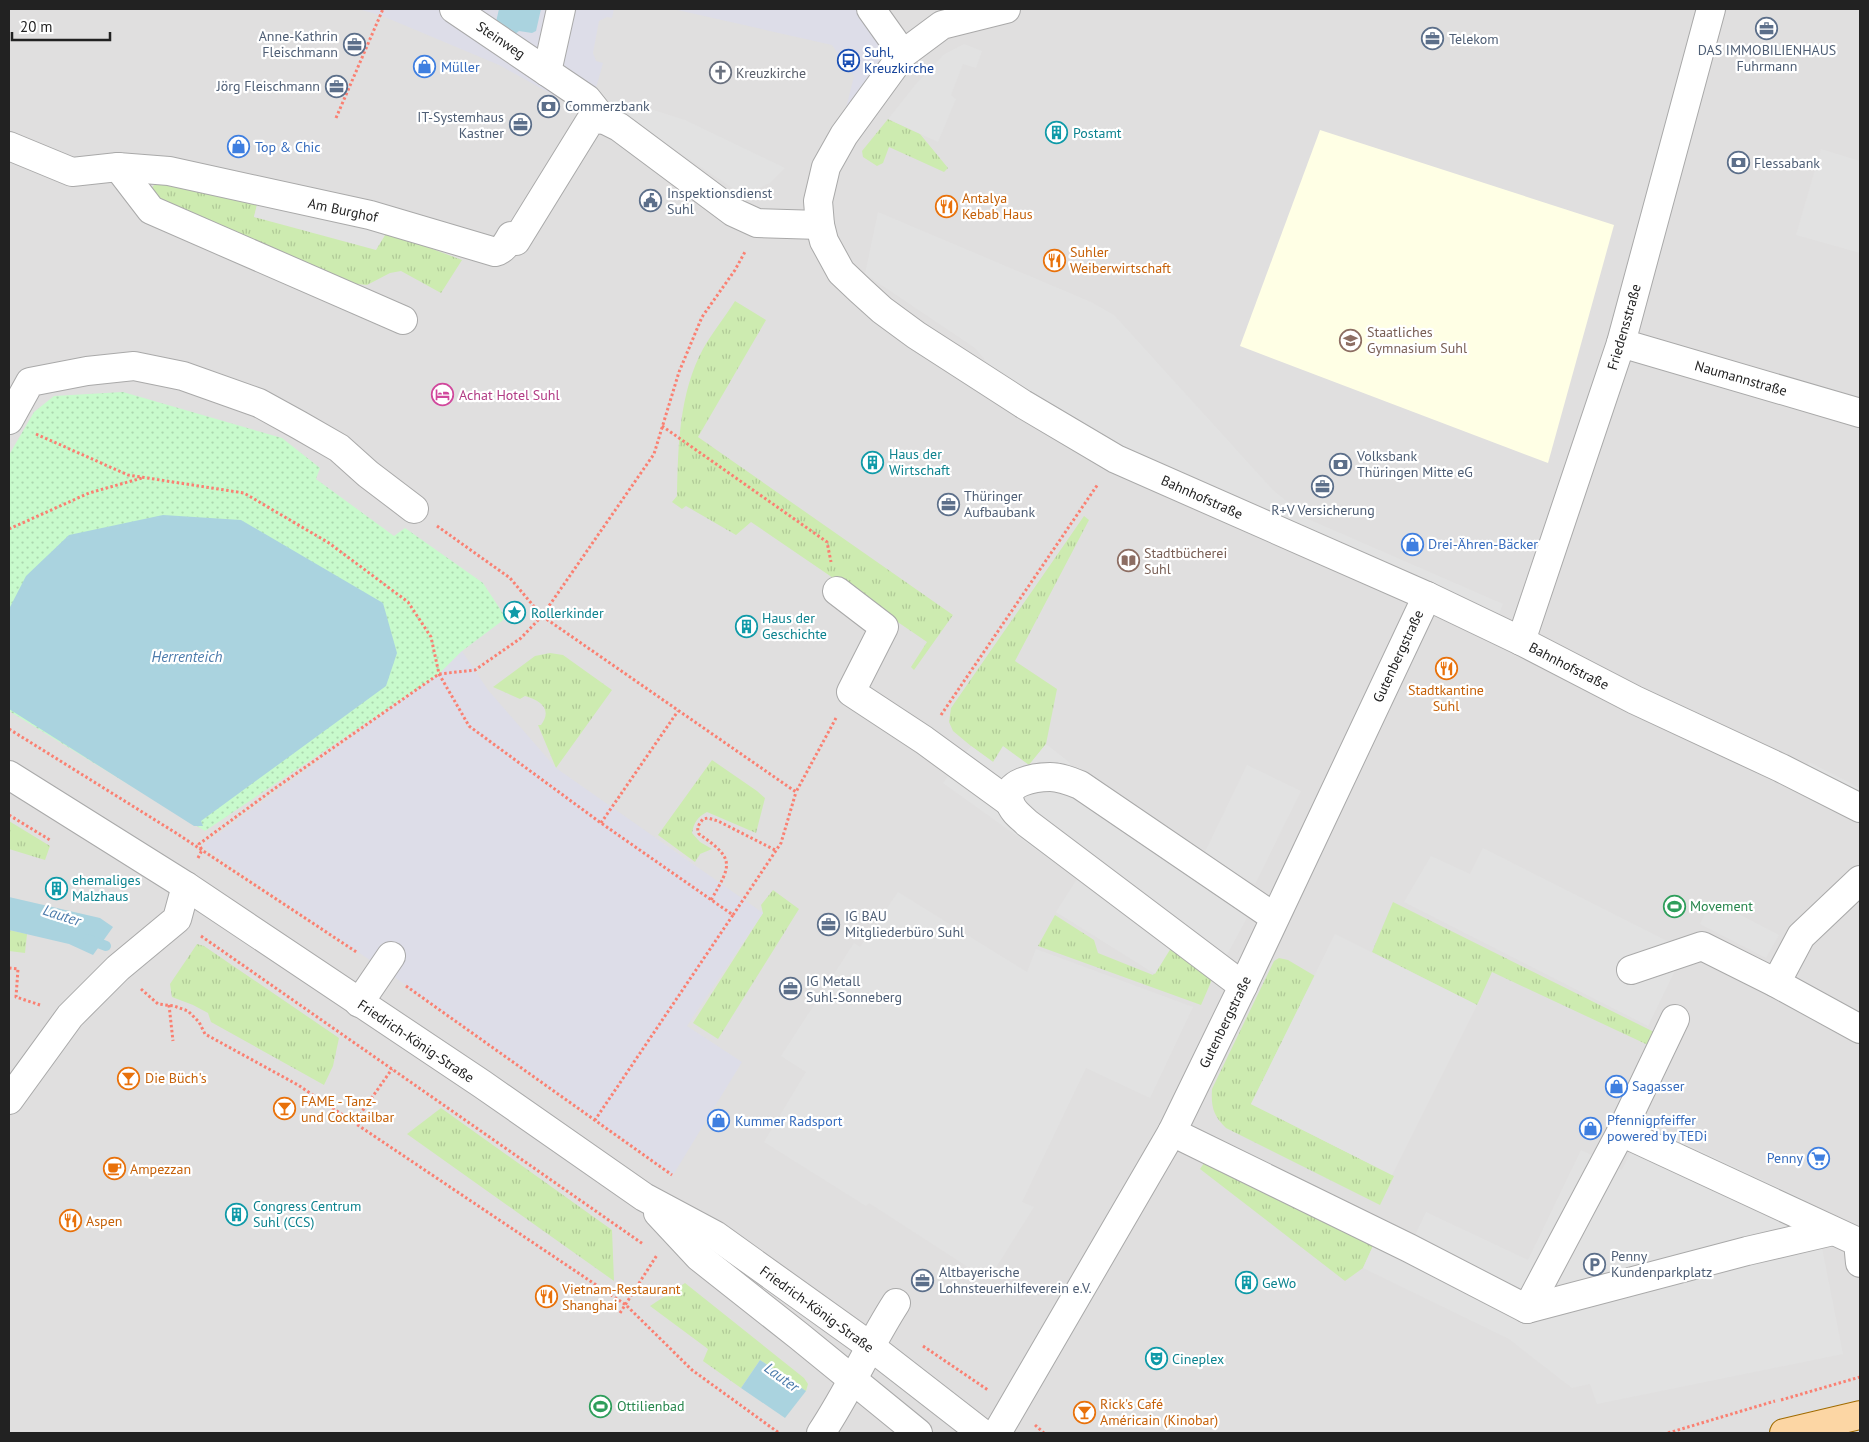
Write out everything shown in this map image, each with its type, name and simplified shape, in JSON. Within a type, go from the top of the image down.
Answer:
[{"type":"main road","points":[[1784,1433],[1860,1415]]},
{"type":"street","name":"Steinweg","points":[[454,9],[547,72],[595,109]]},
{"type":"street","points":[[547,72],[561,9]]},
{"type":"street","points":[[872,9],[903,54]]},
{"type":"street","name":"Bahnhofstraße","points":[[1006,9],[942,25],[903,54],[844,135],[826,167],[818,201],[820,225],[824,241],[841,272],[882,310],[916,335],[976,374],[1116,459],[1427,596],[1521,641],[1635,700],[1781,768],[1860,808]]},
{"type":"street","name":"Friedensstraße","points":[[1521,641],[1621,343],[1711,9]]},
{"type":"street","points":[[595,109],[733,212],[757,223],[820,225]]},
{"type":"street","name":"Am Burghof","points":[[9,146],[72,172],[118,167],[170,171],[370,215],[495,252],[500,251],[507,244],[511,236],[516,241],[590,122],[595,109]]},
{"type":"street","points":[[118,167],[151,210],[403,320]]},
{"type":"street","name":"Naumannstraße","points":[[1621,343],[1860,413]]},
{"type":"street","points":[[9,420],[30,382],[87,371],[134,366],[183,376],[259,403],[339,448],[368,474],[414,509]]},
{"type":"street","points":[[837,591],[884,627],[851,692],[924,740],[1009,802],[1015,812],[1027,823],[1243,986]]},
{"type":"street","name":"Gutenbergstraße","points":[[997,1433],[1172,1132],[1427,596]]},
{"type":"street","name":"Friedrich-König-Straße","points":[[9,774],[186,886],[482,1084],[644,1198],[715,1235],[870,1346],[982,1433]]},
{"type":"street","points":[[1009,802],[1010,793],[1017,784],[1029,779],[1050,777],[1064,779],[1080,785],[1274,916]]},
{"type":"street","points":[[1776,983],[1801,936],[1860,880]]},
{"type":"street","points":[[9,1100],[70,1016],[118,968],[177,919],[186,886]]},
{"type":"street","points":[[1631,970],[1702,946],[1776,983],[1860,1029]]},
{"type":"street","points":[[359,1003],[387,962]]},
{"type":"street","points":[[1527,1309],[1621,1132],[1675,1019]]},
{"type":"street","points":[[1172,1132],[1409,1248],[1527,1309],[1747,1251],[1833,1231]]},
{"type":"street","points":[[1621,1132],[1833,1231],[1859,1247]]},
{"type":"street","name":"Friedrich-König-Straße","points":[[644,1198],[699,1258],[918,1433]]},
{"type":"street","points":[[827,1424],[853,1381],[890,1311]]},
{"type":"path","points":[[336,118],[383,9]]},
{"type":"path","points":[[202,850],[199,844],[439,674],[475,670],[521,638],[542,616],[654,454],[678,372],[702,317],[735,270]]},
{"type":"path","points":[[662,426],[827,542],[837,591]]},
{"type":"path","points":[[34,433],[128,475],[244,493],[329,543],[408,602],[431,637],[439,674],[469,726],[601,823],[733,915]]},
{"type":"path","points":[[924,740],[1116,459]]},
{"type":"path","points":[[9,529],[89,493],[145,478]]},
{"type":"path","points":[[414,509],[510,578],[542,616],[796,792]]},
{"type":"path","points":[[595,1120],[776,850],[796,792],[851,692]]},
{"type":"path","points":[[601,823],[678,710]]},
{"type":"path","points":[[9,728],[202,850],[387,962],[505,1057],[672,1175]]},
{"type":"path","points":[[711,900],[725,876],[727,867],[723,852],[699,834],[698,826],[703,819],[708,818],[718,821],[776,850]]},
{"type":"path","points":[[186,886],[202,850]]},
{"type":"path","points":[[177,919],[665,1260]]},
{"type":"path","points":[[9,968],[18,969],[16,997],[70,1016]]},
{"type":"path","points":[[118,968],[158,1004],[188,1011],[199,1022],[205,1034],[298,1085],[626,1304],[692,1370],[779,1433]]},
{"type":"path","points":[[169,1006],[173,1041]]},
{"type":"path","points":[[354,1123],[392,1069]]},
{"type":"path","points":[[620,1313],[653,1262]]},
{"type":"path","points":[[890,1311],[1013,1407]]},
{"type":"path","points":[[1668,1433],[1860,1377]]},
{"type":"shaded area","points":[[9,9],[1860,9],[1860,1433],[9,1433]]},
{"type":"shaded area","points":[[358,9],[614,9],[612,18],[607,17],[599,21],[593,53],[596,61],[603,63],[596,88],[577,108],[499,65],[380,15]]},
{"type":"shaded area","points":[[673,9],[858,9],[882,43],[884,58],[846,108],[854,76],[832,45]]},
{"type":"shaded area","points":[[964,44],[982,51],[976,68],[963,64],[951,95],[956,99],[938,142],[888,119],[915,85],[943,55]]},
{"type":"shaded area","points":[[622,100],[685,120],[785,168],[770,183],[743,195],[615,110]]},
{"type":"shaded area","points":[[1320,130],[1614,225],[1548,463],[1240,346]]},
{"type":"shaded area","points":[[1821,149],[1860,161],[1860,253],[1796,235]]},
{"type":"shaded area","points":[[259,197],[387,232],[376,250],[254,217]]},
{"type":"shaded area","points":[[878,212],[1091,302],[1114,315],[1273,490],[1308,519],[1503,604],[1499,614],[1193,484],[1003,382],[975,348],[865,274]]},
{"type":"shaded area","points":[[462,651],[488,690],[556,768],[763,913],[687,1026],[742,1062],[673,1175],[383,969],[202,846],[439,674]]},
{"type":"shaded area","points":[[1046,744],[1069,762],[1092,804],[1249,914],[1214,979],[1171,948],[1155,974],[1056,912],[1077,879],[943,783],[971,746],[993,762],[1003,746],[1029,765]]},
{"type":"shaded area","points":[[1809,762],[1860,788],[1860,800],[1805,772]]},
{"type":"shaded area","points":[[1247,765],[1301,791],[1255,884],[1203,856]]},
{"type":"shaded area","points":[[1483,848],[1685,950],[1648,1026],[1404,902],[1431,856],[1470,874]]},
{"type":"shaded area","points":[[898,892],[1027,972],[1036,949],[1193,1007],[1150,1098],[1086,1068],[1022,1202],[1034,1207],[988,1280],[869,1203],[866,1206],[764,1142],[806,1072],[781,1056],[854,943],[860,947]]},
{"type":"shaded area","points":[[1712,900],[1779,935],[1766,958],[1700,924]]},
{"type":"shaded area","points":[[1335,934],[1477,1005],[1392,1175],[1251,1104]]},
{"type":"shaded area","name":"Penny Kundenparkplatz","points":[[1644,1124],[1803,1199],[1833,1231],[1822,1248],[1843,1354],[1597,1404],[1590,1384],[1572,1388],[1509,1339],[1363,1268],[1373,1246],[1409,1248],[1426,1212],[1528,1260],[1581,1150],[1622,1170]]},
{"type":"green space","points":[[888,119],[920,134],[948,168],[944,172],[889,147],[883,163],[877,166],[863,157],[862,151]]},
{"type":"green space","points":[[165,179],[259,197],[254,217],[387,232],[462,260],[441,293],[401,271],[390,273],[367,285],[347,283],[153,197],[151,193],[153,186]]},
{"type":"green space","points":[[735,301],[766,320],[698,437],[953,615],[914,670],[911,667],[927,642],[751,522],[736,535],[686,506],[682,509],[672,502],[677,496],[681,421],[689,384],[703,349]]},
{"type":"green space","points":[[123,392],[282,438],[320,468],[316,479],[394,536],[405,528],[483,583],[506,618],[462,651],[439,674],[205,831],[9,711],[9,455],[34,412],[54,396]]},
{"type":"green space","points":[[1084,516],[1089,520],[1015,661],[1057,689],[1046,744],[1029,765],[993,762],[953,731],[949,722],[951,708]]},
{"type":"green space","points":[[550,653],[563,655],[612,690],[556,768],[538,725],[541,725],[546,714],[543,706],[536,700],[525,696],[520,699],[493,687],[535,656]]},
{"type":"green space","points":[[712,760],[765,798],[756,833],[707,812],[698,818],[692,833],[700,842],[712,849],[700,854],[695,862],[658,835]]},
{"type":"green space","points":[[9,821],[50,846],[45,860],[9,849]]},
{"type":"green space","points":[[773,890],[799,909],[718,1039],[693,1023],[763,913],[761,905]]},
{"type":"green space","points":[[1393,902],[1654,1032],[1648,1045],[1492,972],[1477,1005],[1372,952]]},
{"type":"green space","points":[[1055,915],[1094,940],[1098,953],[1153,975],[1173,943],[1214,975],[1201,1005],[1038,946]]},
{"type":"green space","points":[[9,930],[27,934],[25,953],[9,951]]},
{"type":"green space","points":[[197,944],[204,946],[339,1038],[333,1066],[324,1085],[211,1022],[208,1013],[172,997],[170,984]]},
{"type":"green space","points":[[1279,958],[1288,960],[1315,976],[1251,1104],[1394,1176],[1380,1205],[1226,1128],[1218,1119],[1214,1110],[1212,1089],[1274,961]]},
{"type":"green space","points":[[441,1108],[612,1230],[614,1281],[407,1134]]},
{"type":"green space","points":[[1204,1163],[1373,1246],[1363,1268],[1345,1281],[1200,1169]]},
{"type":"green space","points":[[685,1283],[804,1378],[808,1384],[806,1391],[760,1360],[741,1388],[703,1361],[708,1349],[650,1306]]},
{"type":"water","points":[[499,9],[541,9],[536,31],[532,33],[519,31],[515,34],[512,30],[499,26],[496,22]]},
{"type":"water","name":"Herrenteich","points":[[163,515],[241,520],[383,603],[397,653],[386,686],[201,821],[203,826],[194,826],[9,709],[9,609],[26,576],[69,535]]},
{"type":"water","points":[[9,897],[100,918],[113,927],[93,955],[69,944],[9,930]]},
{"type":"water","points":[[760,1360],[806,1391],[785,1418],[741,1388]]},
{"type":"waterway","name":"Lauter","points":[[88,939],[106,946]]},
{"type":"place","name":"DAS IMMOBILIENHAUS Fuhrmann","points":[[1767,28]]},
{"type":"place","name":"Telekom","points":[[1433,39]]},
{"type":"place","name":"Anne-Kathrin Fleischmann","points":[[354,44]]},
{"type":"place","name":"Suhl, Kreuzkirche","points":[[848,60]]},
{"type":"place","name":"Müller","points":[[425,67]]},
{"type":"place","name":"Kreuzkirche","points":[[720,73]]},
{"type":"place","name":"Jörg Fleischmann","points":[[336,86]]},
{"type":"place","name":"Commerzbank","points":[[549,106]]},
{"type":"place","name":"IT-Systemhaus Kastner","points":[[520,125]]},
{"type":"place","name":"Postamt","points":[[1057,133]]},
{"type":"place","name":"Top & Chic","points":[[239,147]]},
{"type":"place","name":"Flessabank","points":[[1738,163]]},
{"type":"place","name":"Inspektionsdienst Suhl","points":[[651,201]]},
{"type":"place","name":"Antalya Kebab Haus","points":[[946,206]]},
{"type":"place","name":"Suhler Weiberwirtschaft","points":[[1054,260]]},
{"type":"place","name":"Staatliches Gymnasium Suhl","points":[[1351,340]]},
{"type":"place","name":"Achat Hotel Suhl","points":[[443,395]]},
{"type":"place","name":"Haus der Wirtschaft","points":[[873,462]]},
{"type":"place","name":"Volksbank Thüringen Mitte eG","points":[[1341,464]]},
{"type":"place","name":"R+V Versicherung","points":[[1323,487]]},
{"type":"place","name":"Thüringer Aufbaubank","points":[[948,504]]},
{"type":"place","name":"Drei-Ähren-Bäcker","points":[[1412,544]]},
{"type":"place","name":"Stadtbücherei Suhl","points":[[1128,561]]},
{"type":"place","name":"Rollerkinder","points":[[515,613]]},
{"type":"place","name":"Haus der Geschichte","points":[[746,626]]},
{"type":"place","name":"Stadtkantine Suhl","points":[[1446,668]]},
{"type":"place","name":"ehemaliges Malzhaus","points":[[56,888]]},
{"type":"place","name":"Movement","points":[[1674,906]]},
{"type":"place","name":"IG BAU Mitgliederbüro Suhl","points":[[829,924]]},
{"type":"place","name":"IG Metall Suhl-Sonneberg","points":[[790,989]]},
{"type":"place","name":"Die Büch's","points":[[129,1078]]},
{"type":"place","name":"Sagasser","points":[[1616,1086]]},
{"type":"place","name":"FAME - Tanz- und Cocktailbar","points":[[285,1109]]},
{"type":"place","name":"Kummer Radsport","points":[[719,1121]]},
{"type":"place","name":"Pfennigpfeiffer powered by TEDi","points":[[1591,1128]]},
{"type":"place","name":"Penny","points":[[1819,1158]]},
{"type":"place","name":"Ampezzan","points":[[114,1169]]},
{"type":"place","name":"Congress Centrum Suhl (CCS)","points":[[237,1214]]},
{"type":"place","name":"Aspen","points":[[70,1221]]},
{"type":"place","name":"Penny Kundenparkplatz","points":[[1595,1264]]},
{"type":"place","name":"Altbayerische Lohnsteuerhilfeverein e.V.","points":[[923,1280]]},
{"type":"place","name":"GeWo","points":[[1246,1283]]},
{"type":"place","name":"Vietnam-Restaurant Shanghai","points":[[546,1297]]},
{"type":"place","name":"Cineplex","points":[[1156,1359]]},
{"type":"place","name":"Ottilienbad","points":[[601,1406]]},
{"type":"place","name":"Rick's Café Américain (Kinobar)","points":[[1084,1412]]}]
